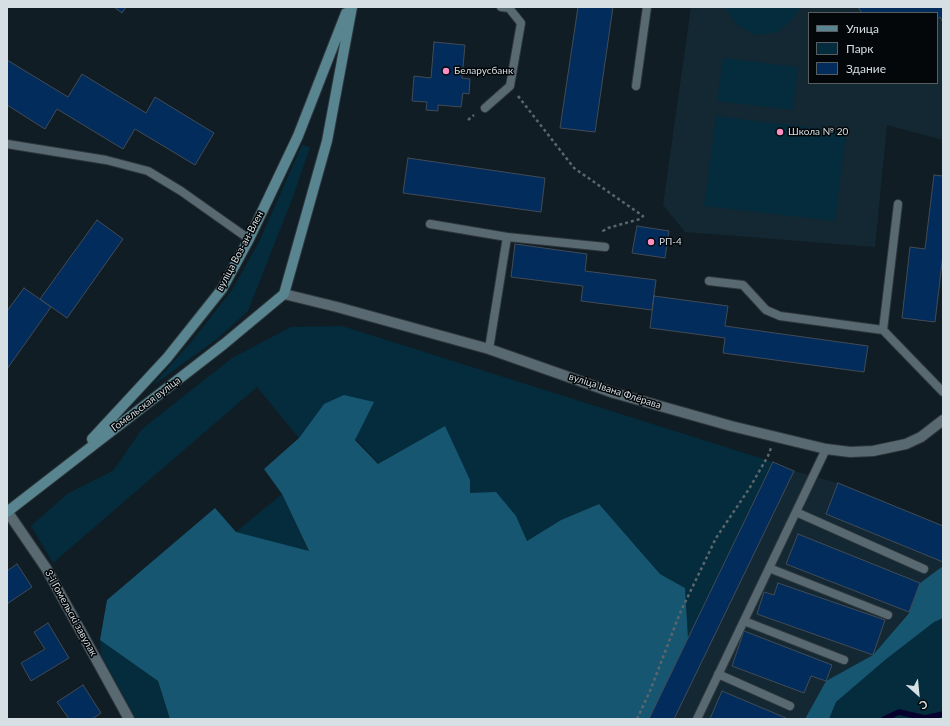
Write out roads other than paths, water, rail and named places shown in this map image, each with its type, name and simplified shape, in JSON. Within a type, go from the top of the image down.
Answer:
[{"type":"main road","name":"вуліца Воз-ан-Влен","points":[[74,459],[172,352],[222,289],[249,239],[298,136],[348,7]]},
{"type":"main road","points":[[284,294],[327,141],[352,7]]},
{"type":"main road","name":"Гомельская вуліца","points":[[7,511],[224,344],[284,294]]},
{"type":"street","name":"вуліца Івана Флёрава","points":[[284,294],[489,349],[614,393],[730,426],[826,449],[850,452],[872,451],[906,444],[921,437],[943,420]]},
{"type":"street","name":"3-і Гомельскі завулак","points":[[7,511],[46,568],[129,719]]},
{"type":"lane","points":[[485,108],[510,86],[521,23],[507,7]]},
{"type":"lane","points":[[636,86],[647,7]]},
{"type":"lane","points":[[7,144],[106,160],[148,171],[181,190],[249,239]]},
{"type":"lane","points":[[883,330],[898,204]]},
{"type":"lane","points":[[430,224],[507,237],[605,247]]},
{"type":"lane","points":[[489,349],[507,237]]},
{"type":"lane","points":[[710,281],[743,285],[766,310],[780,316],[883,330],[943,392]]},
{"type":"lane","points":[[697,719],[826,449]]},
{"type":"lane","points":[[796,512],[924,569]]},
{"type":"lane","points":[[769,568],[888,615]]},
{"type":"lane","points":[[744,621],[844,660]]},
{"type":"lane","points":[[718,674],[790,706]]},
{"type":"waterway","points":[[884,719],[899,712],[925,718],[943,714]]},
{"type":"place","name":"Беларусбанк","points":[[446,71]]},
{"type":"place","name":"Школа № 20","points":[[780,132]]},
{"type":"place","name":"РП-4","points":[[651,242]]}]
